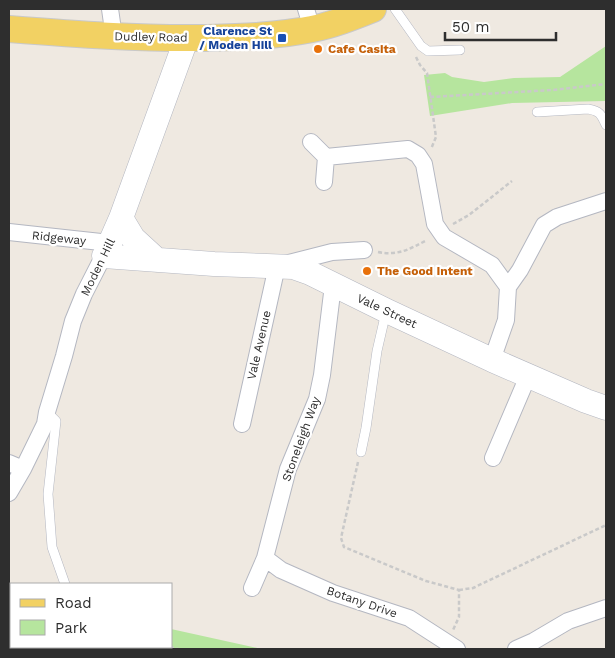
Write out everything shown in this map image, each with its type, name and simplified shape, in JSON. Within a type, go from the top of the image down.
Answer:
[{"type":"main road","name":"Dudley Road","points":[[9,29],[114,36],[234,37],[284,33],[309,19],[362,13]]},
{"type":"street","points":[[110,9],[114,36]]},
{"type":"street","name":"Moden Hill","points":[[9,493],[16,466],[45,424],[73,321],[121,218],[183,48],[184,38]]},
{"type":"street","points":[[311,142],[326,157],[324,182]]},
{"type":"street","points":[[326,157],[408,150],[418,155],[424,164],[435,224],[444,237],[492,264],[508,287]]},
{"type":"street","points":[[492,360],[506,320],[508,287],[520,270],[544,225],[557,217],[606,201]]},
{"type":"street","points":[[121,218],[133,238],[157,260]]},
{"type":"street","name":"Ridgeway","points":[[9,232],[107,250]]},
{"type":"street","name":"Vale Street","points":[[107,250],[157,260],[293,267],[492,360],[606,408]]},
{"type":"street","points":[[277,266],[332,252],[364,250]]},
{"type":"street","name":"Vale Avenue","points":[[242,424],[277,266]]},
{"type":"street","name":"Stoneleigh Way","points":[[252,588],[265,558],[288,468],[317,399],[322,375],[333,285]]},
{"type":"street","points":[[493,458],[528,376]]},
{"type":"street","name":"Botany Drive","points":[[265,558],[281,570],[333,593],[409,618],[452,646]]},
{"type":"street","points":[[516,649],[534,641],[568,620],[606,608]]},
{"type":"lane","points":[[396,9],[421,46],[428,51],[460,50]]},
{"type":"lane","points":[[537,112],[595,110],[602,115],[606,125]]},
{"type":"lane","points":[[361,452],[377,351],[387,311]]},
{"type":"lane","points":[[47,412],[56,422],[48,494],[52,547],[64,583]]},
{"type":"path","points":[[412,51],[427,74],[436,137],[424,164]]},
{"type":"path","points":[[430,97],[553,90],[606,84]]},
{"type":"path","points":[[361,452],[340,538],[344,547],[426,581],[459,590],[473,588],[606,525]]},
{"type":"path","points":[[452,646],[459,617],[459,590]]},
{"type":"green space","points":[[606,46],[606,102],[512,103],[430,116],[424,75],[445,73],[452,77],[484,82],[514,78],[560,77]]},
{"type":"green space","points":[[172,629],[262,649],[102,649],[172,648]]},
{"type":"place","name":"Clarence St / Moden Hill","points":[[282,38]]},
{"type":"place","name":"Cafe Casita","points":[[318,49]]},
{"type":"place","name":"The Good Intent","points":[[367,271]]}]
